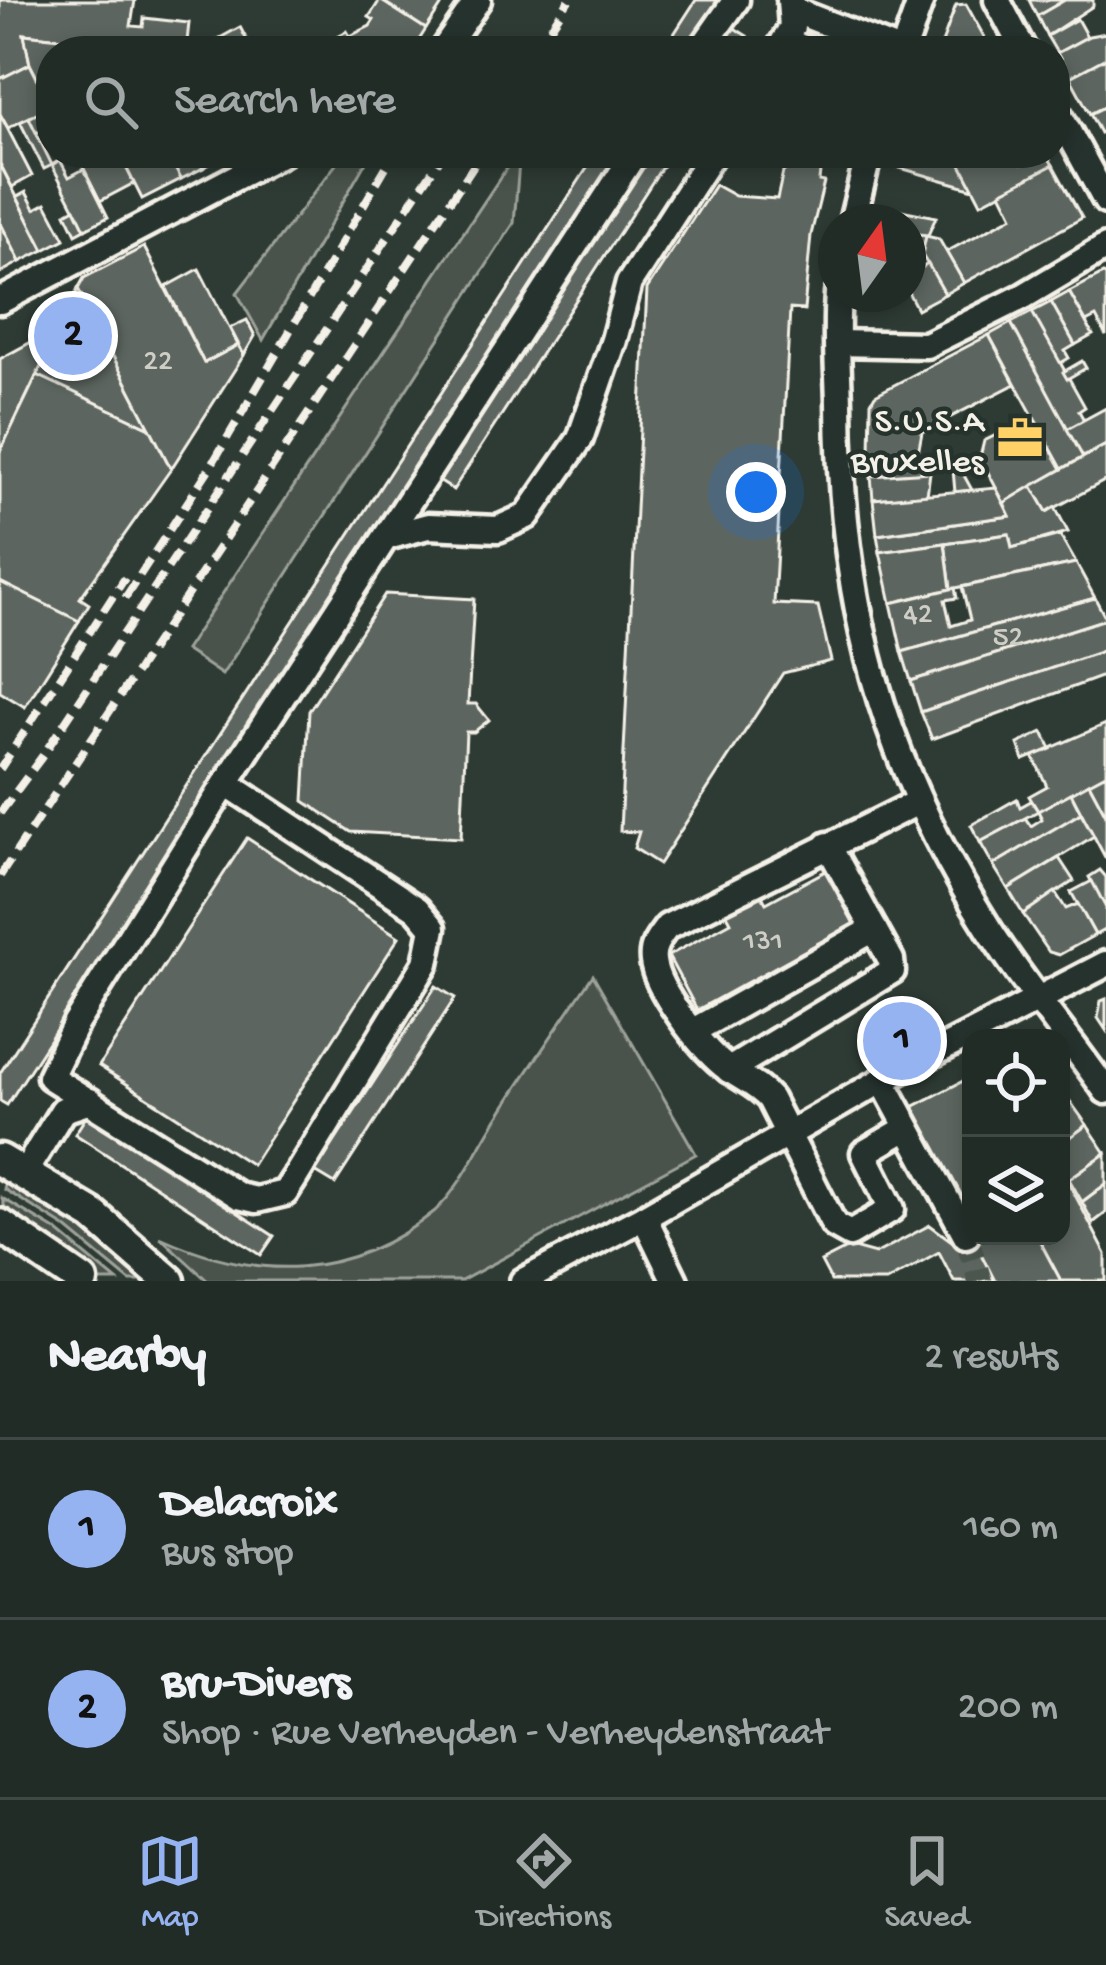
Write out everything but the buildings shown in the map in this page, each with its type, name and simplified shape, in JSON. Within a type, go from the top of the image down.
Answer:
[{"type":"main road","points":[[7,1167],[93,1215],[169,1281]]},
{"type":"main road","points":[[0,1225],[82,1281]]},
{"type":"street","points":[[453,36],[478,0]]},
{"type":"street","points":[[711,36],[736,0]]},
{"type":"street","points":[[906,36],[921,0]]},
{"type":"street","points":[[997,0],[1016,36]]},
{"type":"street","points":[[791,36],[792,5],[865,36]]},
{"type":"street","points":[[1070,135],[1106,201]]},
{"type":"street","points":[[0,301],[253,168]]},
{"type":"street","points":[[226,783],[417,909],[433,928],[426,963],[285,1192],[256,1200],[239,1196],[50,1077],[76,1023],[226,783],[625,168]]},
{"type":"street","points":[[387,538],[428,526],[498,529],[527,516],[580,439],[629,283],[703,168]]},
{"type":"street","points":[[856,204],[865,168]]},
{"type":"street","points":[[838,344],[926,345],[1044,285],[1106,247]]},
{"type":"street","points":[[838,312],[838,452],[845,553],[869,671],[918,802],[988,928],[1106,1091]]},
{"type":"street","points":[[907,1128],[864,1153],[892,1209],[850,1234],[834,1225],[790,1133],[758,1085],[729,1070],[705,1049],[652,963],[655,943],[668,927],[918,802]]},
{"type":"street","points":[[729,1070],[892,971],[891,960],[828,844]]},
{"type":"street","points":[[693,1031],[874,929]]},
{"type":"street","points":[[523,1281],[882,1080],[1106,964]]},
{"type":"street","points":[[882,1080],[962,1228]]},
{"type":"street","points":[[7,1167],[64,1110],[90,1101]]},
{"type":"street","points":[[644,1217],[675,1281]]},
{"type":"shaded area","points":[[333,168],[362,168],[263,340],[237,293]]},
{"type":"shaded area","points":[[507,168],[519,168],[514,223],[222,675],[185,650]]},
{"type":"shaded area","points":[[593,975],[696,1154],[461,1281],[208,1281],[160,1237],[232,1261],[302,1267],[336,1262],[402,1234],[435,1211],[453,1191]]},
{"type":"shaded area","points":[[6,1180],[80,1227],[148,1281],[130,1281],[65,1227],[4,1189]]},
{"type":"shaded area","points":[[2,1198],[57,1231],[117,1281],[99,1281],[71,1257],[9,1220]]},
{"type":"tunnel","points":[[969,1245],[980,1281]]},
{"type":"railway","points":[[545,36],[569,0]]},
{"type":"railway","points":[[125,598],[211,466],[385,168]]},
{"type":"railway","points":[[0,813],[434,168]]},
{"type":"railway","points":[[0,876],[472,168]]},
{"type":"railway","points":[[0,769],[125,578]]},
{"type":"place","name":"Bru-Divers","points":[[73,336]]},
{"type":"place","name":"S.U.S.A Bruxelles","points":[[1020,438]]},
{"type":"place","name":"Delacroix","points":[[902,1041]]}]
